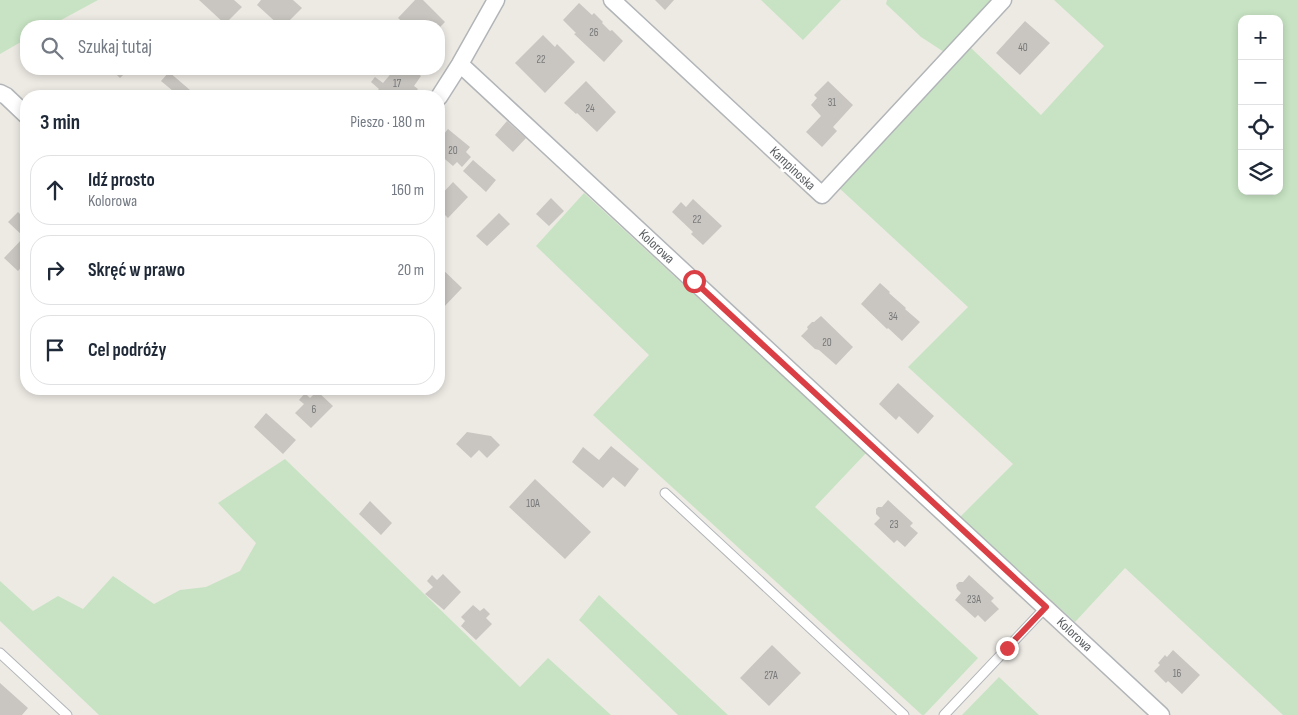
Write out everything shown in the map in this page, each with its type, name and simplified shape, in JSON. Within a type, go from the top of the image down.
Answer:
[{"type":"street","points":[[443,90],[496,0]]},
{"type":"street","name":"Kampinoska","points":[[612,0],[822,195],[1003,0]]},
{"type":"street","name":"Kolorowa","points":[[460,64],[1162,715]]},
{"type":"street","points":[[0,93],[20,109]]},
{"type":"lane","points":[[665,493],[904,715]]},
{"type":"lane","points":[[944,715],[1046,607]]},
{"type":"lane","points":[[0,652],[67,715]]},
{"type":"green space","points":[[0,0],[98,0],[61,20],[20,20],[20,42],[0,54]]},
{"type":"green space","points":[[761,0],[841,0],[803,40]]},
{"type":"green space","points":[[887,0],[993,0],[944,52],[921,37],[886,4]]},
{"type":"green space","points":[[1054,0],[1298,0],[1298,715],[1283,715],[1125,568],[1075,622],[960,517],[1013,464],[908,367],[968,307],[838,187],[970,47],[1041,115],[1104,46]]},
{"type":"green space","points":[[584,193],[866,453],[815,507],[978,658],[924,715],[593,415],[649,355],[536,246]]},
{"type":"green space","points":[[285,459],[520,687],[548,658],[611,715],[99,715],[0,621],[0,581],[33,611],[58,596],[83,609],[113,576],[154,604],[180,590],[206,587],[240,571],[256,543],[218,503]]},
{"type":"green space","points":[[599,595],[728,715],[678,715],[579,620]]},
{"type":"green space","points":[[999,677],[1039,715],[962,715]]},
{"type":"building","points":[[199,0],[234,0],[242,7],[229,20],[221,20]]},
{"type":"building","points":[[261,0],[293,0],[302,8],[290,20],[273,20],[257,5]]},
{"type":"building","points":[[415,0],[423,0],[443,20],[400,20],[398,18]]},
{"type":"building","points":[[655,0],[674,0],[665,10]]},
{"type":"building","points":[[579,3],[592,15],[594,13],[610,31],[612,30],[623,41],[604,62],[574,34],[576,33],[563,20]]},
{"type":"building","points":[[1025,21],[1050,43],[1020,75],[996,53]]},
{"type":"building","points":[[543,35],[555,47],[557,44],[575,62],[545,93],[515,63]]},
{"type":"building","points":[[166,75],[172,75],[190,90],[172,90],[161,81]]},
{"type":"building","points":[[390,75],[421,76],[414,86],[417,90],[378,90],[371,82],[375,77],[383,83]]},
{"type":"building","points":[[586,81],[616,112],[597,132],[564,103]]},
{"type":"building","points":[[828,81],[853,105],[833,127],[837,131],[822,147],[806,132],[821,116],[811,105],[817,98],[814,95]]},
{"type":"building","points":[[507,121],[526,138],[513,152],[495,135]]},
{"type":"building","points":[[448,129],[470,147],[466,152],[471,157],[462,167],[457,162],[453,166],[445,159],[445,133]]},
{"type":"building","points":[[473,160],[496,180],[486,192],[463,171]]},
{"type":"building","points":[[453,182],[468,197],[448,218],[445,215],[445,191]]},
{"type":"building","points":[[551,198],[564,211],[549,226],[536,214]]},
{"type":"building","points":[[693,199],[722,226],[703,245],[691,234],[693,232],[672,212],[681,202],[686,207]]},
{"type":"building","points":[[18,212],[20,214],[20,233],[8,222]]},
{"type":"building","points":[[499,213],[510,224],[487,246],[476,236]]},
{"type":"building","points":[[20,241],[20,269],[18,271],[4,258]]},
{"type":"building","points":[[445,272],[462,288],[445,306]]},
{"type":"building","points":[[880,283],[920,322],[902,341],[861,304]]},
{"type":"building","points":[[821,316],[853,347],[836,365],[801,336],[812,322]]},
{"type":"building","points":[[898,383],[934,416],[918,434],[899,416],[896,420],[879,404]]},
{"type":"building","points":[[303,395],[307,395],[310,398],[313,395],[321,395],[333,406],[311,428],[295,413],[304,404],[299,400]]},
{"type":"building","points":[[266,413],[296,440],[283,454],[254,427]]},
{"type":"building","points":[[467,432],[491,436],[500,445],[487,458],[479,450],[471,458],[456,444]]},
{"type":"building","points":[[611,446],[639,469],[625,487],[613,477],[603,488],[572,462],[583,447],[599,460]]},
{"type":"building","points":[[535,479],[591,532],[565,559],[509,507]]},
{"type":"building","points":[[888,500],[913,523],[910,526],[918,533],[905,547],[897,540],[894,543],[874,524],[880,518],[876,514],[876,509],[882,507]]},
{"type":"building","points":[[370,501],[392,523],[381,535],[359,514]]},
{"type":"building","points":[[443,574],[461,592],[444,610],[425,594],[433,587],[427,581],[432,575],[437,580]]},
{"type":"building","points":[[969,575],[994,598],[991,601],[999,609],[985,622],[978,615],[975,618],[955,600],[961,593],[956,585],[959,582],[963,582]]},
{"type":"building","points":[[473,605],[480,611],[484,608],[490,614],[486,618],[492,624],[476,640],[461,626],[465,621],[461,617]]},
{"type":"building","points":[[772,645],[801,673],[769,706],[740,678]]},
{"type":"building","points":[[1173,650],[1200,675],[1182,694],[1168,681],[1166,683],[1154,671],[1160,665],[1158,663],[1165,655],[1167,657]]},
{"type":"building","points":[[0,683],[28,708],[22,715],[0,715]]},
{"type":"route","points":[[694,281],[1046,607],[1007,648]]}]
